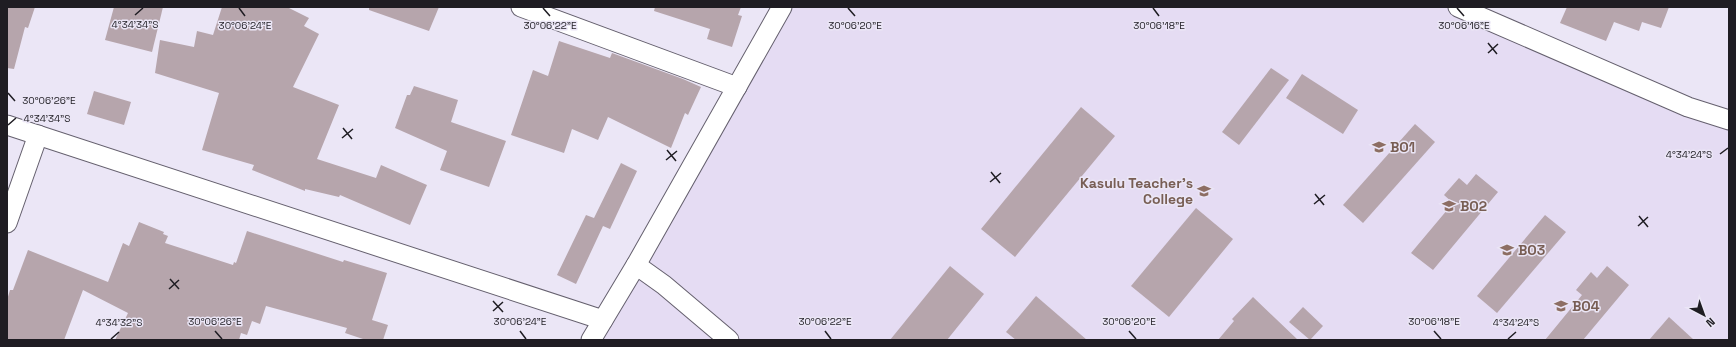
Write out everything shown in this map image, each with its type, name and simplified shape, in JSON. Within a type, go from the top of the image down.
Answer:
[{"type":"street","points":[[521,7],[737,87]]},
{"type":"street","points":[[591,340],[636,265],[782,7]]},
{"type":"street","points":[[1458,7],[1688,107],[1729,120]]},
{"type":"street","points":[[7,125],[603,320]]},
{"type":"street","points":[[7,223],[38,135]]},
{"type":"street","points":[[636,265],[664,285],[729,340]]},
{"type":"shaded area","name":"Kasulu Teacher's College","points":[[783,7],[1463,7],[1729,118],[1729,340],[593,340]]},
{"type":"building","points":[[7,7],[35,7],[28,28],[25,27],[14,69],[7,68]]},
{"type":"building","points":[[114,7],[163,7],[152,52],[105,40]]},
{"type":"building","points":[[222,7],[287,7],[309,18],[304,26],[319,34],[293,87],[339,105],[317,159],[376,178],[381,165],[427,185],[410,225],[340,195],[339,197],[305,189],[305,191],[252,170],[254,165],[202,150],[219,93],[155,73],[160,40],[194,47],[197,31],[213,35]]},
{"type":"building","points":[[369,7],[439,7],[429,31],[369,10]]},
{"type":"building","points":[[655,7],[741,7],[738,15],[742,16],[732,47],[707,39],[710,29],[654,11]]},
{"type":"building","points":[[1567,7],[1669,7],[1661,28],[1642,22],[1639,31],[1614,22],[1606,41],[1560,23]]},
{"type":"building","points":[[559,41],[610,58],[612,53],[701,87],[688,115],[685,113],[671,148],[608,117],[598,140],[572,129],[564,153],[511,135],[533,70],[548,76]]},
{"type":"building","points":[[1271,68],[1289,80],[1239,145],[1222,132]]},
{"type":"building","points":[[1302,74],[1358,110],[1343,134],[1286,98]]},
{"type":"building","points":[[414,86],[458,100],[451,122],[506,141],[489,187],[440,170],[447,151],[395,128],[407,95],[410,95]]},
{"type":"building","points":[[94,91],[131,102],[124,125],[87,114]]},
{"type":"building","points":[[1081,107],[1115,136],[1015,257],[981,229]]},
{"type":"building","points":[[1415,124],[1435,142],[1363,223],[1343,205]]},
{"type":"building","points":[[621,163],[637,171],[610,229],[603,226],[576,284],[557,275],[586,215],[594,218]]},
{"type":"building","points":[[1476,174],[1498,192],[1433,270],[1411,253],[1453,203],[1444,195],[1459,178],[1467,185]]},
{"type":"building","points":[[1196,208],[1233,239],[1169,317],[1131,286]]},
{"type":"building","points":[[1545,215],[1566,232],[1497,313],[1477,296]]},
{"type":"building","points":[[139,222],[164,232],[163,234],[168,236],[165,243],[233,265],[234,262],[236,263],[247,231],[343,262],[344,260],[387,273],[372,320],[388,325],[383,340],[366,340],[345,333],[347,328],[266,306],[260,324],[252,321],[247,335],[241,333],[239,340],[115,340],[128,313],[83,290],[64,340],[7,340],[7,300],[10,290],[13,290],[28,250],[108,282],[123,243],[129,246]]},
{"type":"building","points":[[950,266],[984,294],[947,340],[890,340]]},
{"type":"building","points":[[1607,266],[1629,285],[1583,340],[1545,340],[1582,295],[1576,290],[1591,272],[1597,278]]},
{"type":"building","points":[[1036,296],[1087,340],[1016,340],[1006,332]]},
{"type":"building","points":[[1253,297],[1298,340],[1218,340],[1234,321],[1232,319]]},
{"type":"building","points":[[1303,307],[1323,326],[1310,340],[1289,322]]},
{"type":"building","points":[[1669,317],[1694,340],[1649,340]]},
{"type":"place","name":"BO1","points":[[1379,147]]},
{"type":"place","name":"Kasulu Teacher's College","points":[[1204,191]]},
{"type":"place","name":"BO2","points":[[1449,206]]},
{"type":"place","name":"BO3","points":[[1507,250]]},
{"type":"place","name":"BO4","points":[[1561,306]]}]
